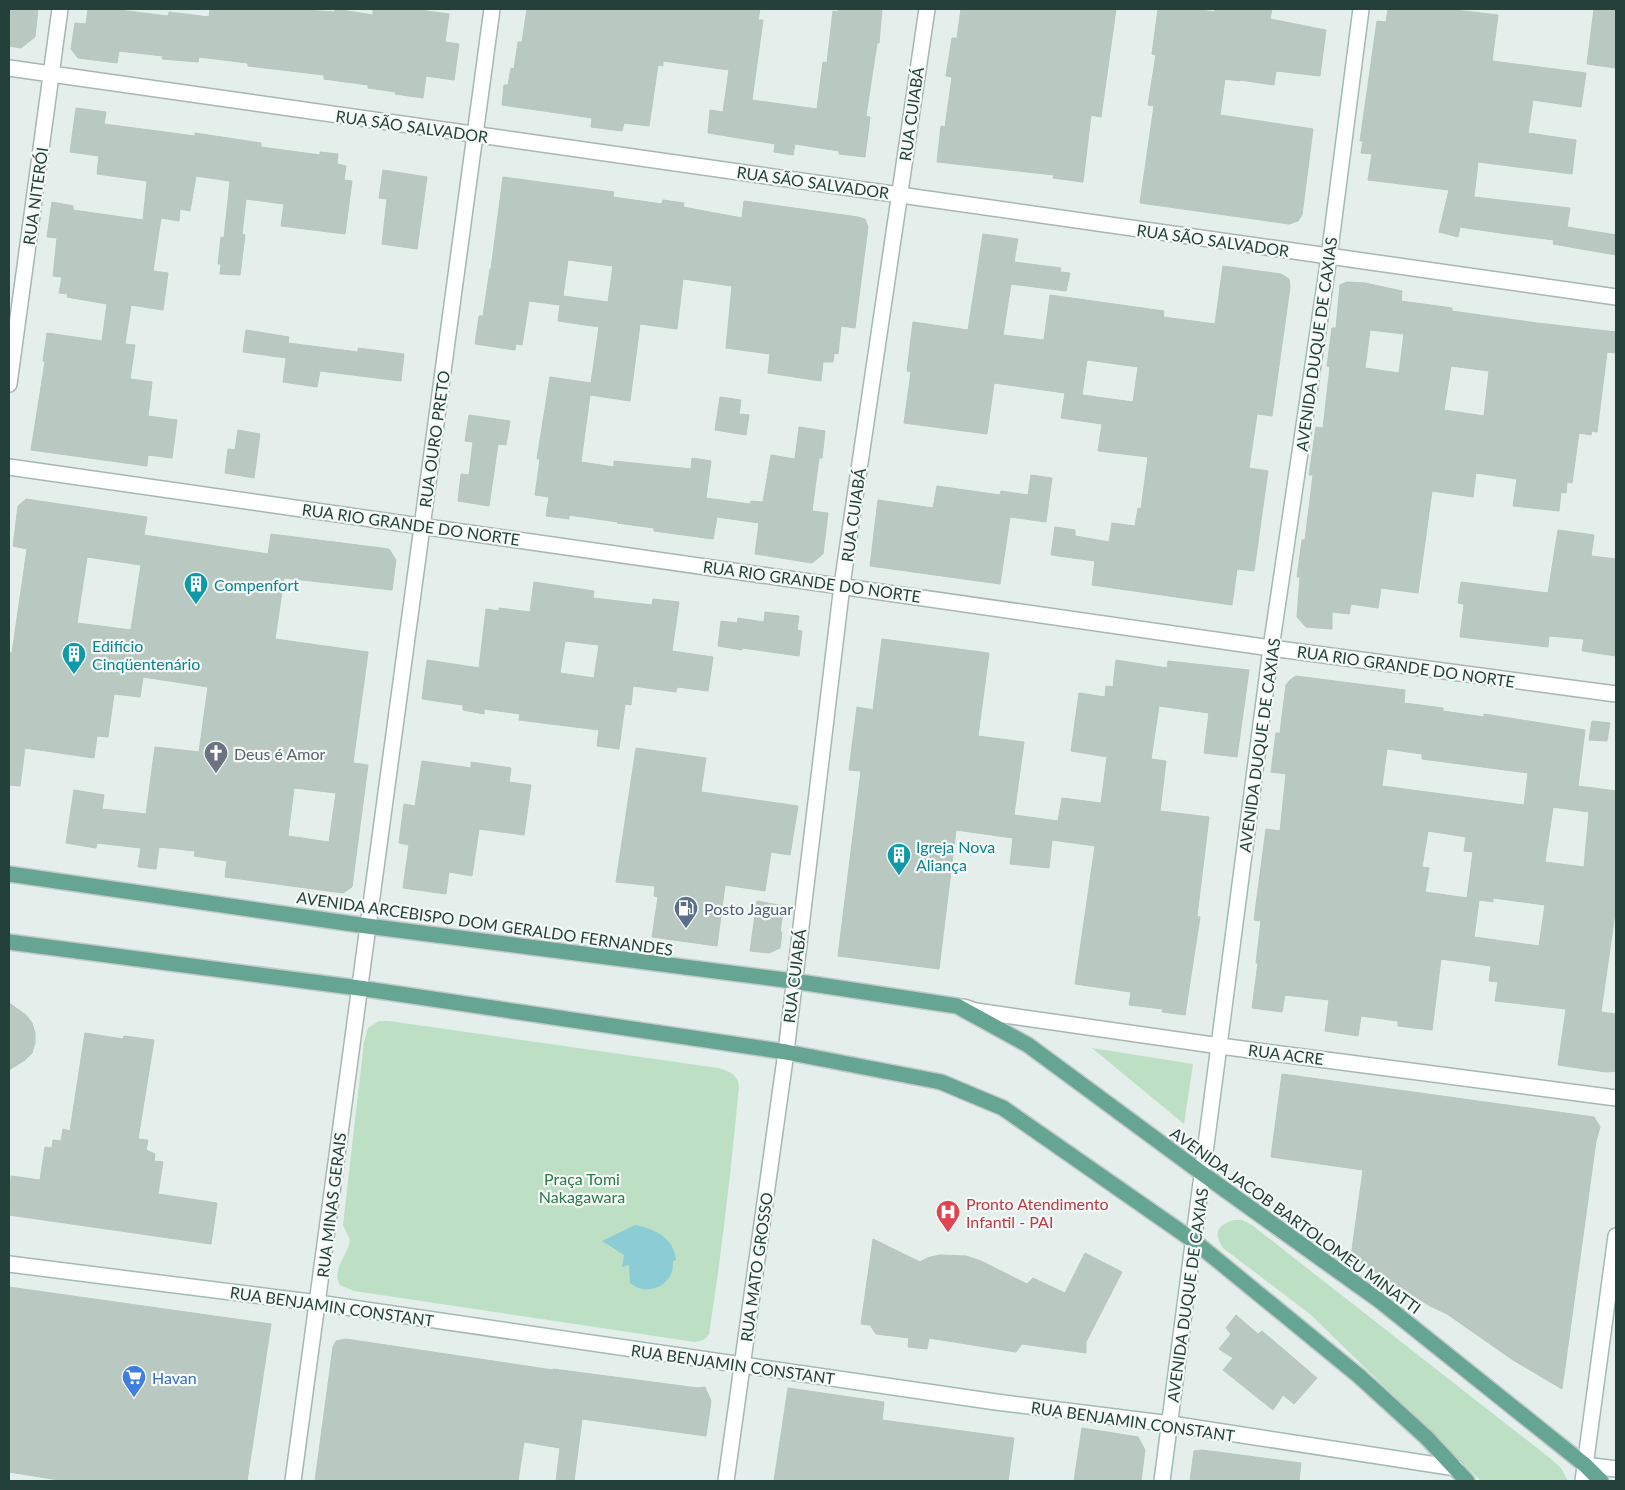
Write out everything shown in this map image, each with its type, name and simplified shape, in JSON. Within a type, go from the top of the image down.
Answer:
[{"type":"main road","name":"AVENIDA ARCEBISPO DOM GERALDO FERNANDES","points":[[9,874],[367,926],[794,981],[957,1006]]},
{"type":"main road","points":[[9,942],[359,988],[786,1052],[942,1082],[1003,1108],[1194,1242],[1359,1376],[1427,1438],[1467,1481]]},
{"type":"main road","name":"AVENIDA JACOB BARTOLOMEU MINATTI","points":[[957,1006],[1028,1044],[1203,1174],[1380,1301],[1585,1465],[1601,1481]]},
{"type":"street","name":"RUA NITERÓI","points":[[9,384],[60,9]]},
{"type":"street","name":"RUA OURO PRETO","points":[[359,988],[492,9]]},
{"type":"street","name":"RUA CUIABÁ","points":[[786,1052],[842,585],[927,9]]},
{"type":"street","name":"AVENIDA DUQUE DE CAXIAS","points":[[1162,1481],[1272,648],[1329,256],[1361,9]]},
{"type":"street","name":"RUA SÃO SALVADOR","points":[[9,68],[1616,297]]},
{"type":"street","name":"RUA RIO GRANDE DO NORTE","points":[[9,467],[1272,648],[1616,694]]},
{"type":"street","name":"RUA MINAS GERAIS","points":[[293,1481],[359,988]]},
{"type":"street","name":"RUA ACRE","points":[[957,1006],[1220,1046],[1616,1098]]},
{"type":"street","name":"RUA MATO GROSSO","points":[[726,1481],[786,1052]]},
{"type":"street","points":[[1583,1481],[1616,1236]]},
{"type":"street","name":"RUA BENJAMIN CONSTANT","points":[[9,1264],[318,1304],[996,1402],[1171,1424],[1456,1468]]},
{"type":"street","points":[[1585,1465],[1616,1469]]},
{"type":"green space","name":"Praça Tomi Nakagawara","points":[[379,1021],[718,1068],[735,1076],[739,1087],[729,1180],[714,1303],[709,1334],[706,1338],[695,1342],[354,1291],[340,1285],[337,1273],[350,1240],[343,1225],[364,1042],[368,1028]]},
{"type":"green space","points":[[1092,1048],[1193,1064],[1184,1124]]},
{"type":"green space","points":[[1234,1220],[1242,1220],[1252,1225],[1551,1459],[1561,1468],[1568,1481],[1481,1481],[1310,1314],[1223,1248],[1218,1238],[1218,1231],[1220,1227]]},
{"type":"water","points":[[635,1225],[656,1232],[672,1246],[676,1260],[673,1261],[670,1277],[659,1287],[644,1289],[630,1283],[629,1265],[622,1267],[624,1255],[602,1241]]},
{"type":"building","points":[[9,9],[38,9],[35,37],[21,48],[9,46]]},
{"type":"building","points":[[88,9],[119,9],[168,16],[169,12],[209,17],[210,9],[290,9],[335,12],[335,9],[373,15],[373,9],[412,9],[449,14],[445,42],[459,44],[454,80],[426,76],[423,98],[368,88],[368,85],[324,79],[324,75],[248,66],[248,63],[199,57],[198,62],[162,59],[163,56],[119,51],[117,63],[78,58],[71,49],[75,23],[86,24]]},
{"type":"building","points":[[527,9],[760,9],[758,20],[763,20],[752,100],[817,109],[823,62],[827,63],[833,11],[838,12],[838,9],[882,9],[879,43],[877,43],[866,116],[870,117],[865,157],[839,154],[839,151],[795,144],[793,155],[774,152],[775,144],[708,133],[710,110],[723,112],[729,70],[663,61],[663,66],[658,65],[649,126],[624,123],[622,131],[591,127],[592,118],[502,105],[504,85],[508,85],[511,68],[514,69],[518,42],[522,42]]},
{"type":"building","points":[[961,9],[1116,9],[1101,117],[1091,115],[1083,182],[1053,178],[1054,175],[937,162],[941,126],[945,127],[952,77],[946,76],[952,38],[957,38]]},
{"type":"building","points":[[1158,9],[1194,9],[1215,12],[1215,9],[1272,9],[1270,19],[1326,30],[1320,76],[1276,71],[1274,85],[1225,79],[1220,115],[1313,129],[1302,215],[1298,221],[1289,224],[1140,203],[1154,106],[1148,105],[1156,55],[1152,54]]},
{"type":"building","points":[[1388,9],[1447,9],[1498,15],[1492,61],[1586,73],[1581,107],[1533,100],[1528,133],[1576,140],[1572,174],[1478,162],[1474,197],[1570,208],[1567,227],[1616,235],[1616,255],[1553,244],[1554,240],[1460,227],[1458,237],[1439,232],[1449,190],[1368,180],[1372,154],[1361,153],[1363,141],[1360,141],[1377,21],[1386,22]]},
{"type":"building","points":[[1594,9],[1616,9],[1616,68],[1587,64]]},
{"type":"building","points":[[76,108],[106,112],[104,124],[195,136],[195,133],[261,143],[261,147],[320,155],[320,152],[338,154],[337,164],[346,166],[344,180],[352,181],[345,234],[281,226],[284,204],[246,199],[242,234],[245,235],[240,275],[220,274],[221,264],[218,264],[221,237],[224,238],[230,181],[196,176],[190,211],[180,209],[179,221],[161,218],[153,271],[168,273],[163,310],[131,305],[125,344],[135,345],[130,379],[152,382],[148,416],[177,420],[172,458],[148,455],[147,466],[31,450],[45,362],[43,361],[47,333],[102,341],[107,304],[67,297],[68,294],[59,293],[62,277],[53,276],[57,238],[47,237],[52,202],[73,206],[73,210],[143,220],[147,181],[97,174],[99,156],[70,152]]},
{"type":"building","points":[[383,170],[427,177],[417,249],[382,244],[387,199],[379,198]]},
{"type":"building","points":[[503,177],[614,192],[613,197],[662,204],[663,200],[684,203],[683,207],[742,218],[744,201],[865,219],[868,227],[855,328],[841,326],[838,354],[834,353],[833,362],[823,362],[821,381],[768,373],[770,354],[726,348],[732,286],[683,279],[677,329],[640,324],[630,401],[590,395],[581,462],[614,467],[614,461],[691,469],[692,458],[711,461],[706,498],[750,504],[751,501],[763,502],[771,455],[795,459],[799,427],[825,431],[822,458],[819,458],[812,511],[828,513],[823,554],[812,563],[755,554],[759,523],[717,517],[713,539],[654,531],[654,528],[569,515],[569,519],[546,516],[549,497],[535,495],[540,459],[537,459],[550,377],[591,383],[599,327],[558,321],[560,305],[529,301],[522,345],[516,344],[515,350],[475,344],[479,316],[483,316]],"holes":[[[568,260],[613,266],[608,302],[563,296]]]},
{"type":"building","points":[[983,234],[1018,239],[1014,262],[1061,268],[1060,272],[1070,273],[1066,291],[1011,284],[1003,335],[1044,340],[1050,295],[1164,311],[1163,317],[1215,324],[1223,266],[1281,274],[1289,279],[1290,287],[1272,416],[1257,414],[1249,468],[1268,471],[1254,571],[1237,569],[1232,605],[1092,585],[1095,561],[1051,555],[1055,527],[1075,530],[1075,536],[1109,542],[1112,523],[1135,526],[1138,508],[1141,509],[1148,457],[1098,451],[1102,424],[1061,418],[1065,393],[994,383],[987,434],[904,423],[911,372],[907,371],[913,322],[968,330]],"holes":[[[1087,360],[1138,367],[1133,402],[1082,395]]]},
{"type":"building","points":[[1347,282],[1365,283],[1402,291],[1401,301],[1452,308],[1452,311],[1616,332],[1616,353],[1607,352],[1597,432],[1592,431],[1591,435],[1579,433],[1572,483],[1567,482],[1566,493],[1561,492],[1559,511],[1513,506],[1517,479],[1476,473],[1473,497],[1432,491],[1418,593],[1381,588],[1378,608],[1351,604],[1349,614],[1332,612],[1332,629],[1306,627],[1297,617],[1300,577],[1297,577],[1302,540],[1305,540],[1313,475],[1309,475],[1316,427],[1323,428],[1330,367],[1327,366],[1332,328],[1336,328],[1340,285]],"holes":[[[1370,330],[1404,334],[1399,373],[1365,368]],[[1451,366],[1489,371],[1484,416],[1444,410]]]},
{"type":"building","points":[[246,330],[289,337],[288,343],[358,352],[358,348],[404,354],[401,381],[320,371],[317,387],[283,382],[287,352],[286,358],[243,352]]},
{"type":"building","points":[[720,397],[741,400],[739,414],[749,415],[746,435],[715,430]]},
{"type":"building","points":[[469,415],[510,421],[506,445],[498,444],[489,506],[458,501],[461,474],[469,475],[473,442],[465,441]]},
{"type":"building","points":[[238,430],[260,434],[254,478],[225,473],[228,449],[235,450]]},
{"type":"building","points":[[1031,475],[1052,478],[1046,522],[1010,517],[1000,584],[870,566],[878,500],[933,508],[937,486],[1000,495],[1001,491],[1028,495]]},
{"type":"building","points":[[26,499],[147,517],[144,535],[268,554],[271,534],[389,549],[396,560],[392,590],[284,578],[275,639],[368,652],[353,763],[368,765],[352,887],[343,893],[225,877],[227,861],[194,856],[195,851],[159,847],[156,869],[138,867],[141,848],[97,843],[96,848],[66,843],[74,790],[104,795],[102,809],[146,814],[155,747],[199,752],[208,687],[143,677],[140,697],[114,694],[108,737],[97,736],[94,758],[25,748],[20,786],[9,785],[9,663],[27,549],[13,546],[18,506]],"holes":[[[87,557],[141,565],[131,630],[77,623]],[[294,788],[336,793],[329,842],[288,836]]]},
{"type":"building","points":[[1558,530],[1594,535],[1591,556],[1616,559],[1616,656],[1582,651],[1584,639],[1549,636],[1548,647],[1460,637],[1464,604],[1458,603],[1461,582],[1548,593]]},
{"type":"building","points":[[534,582],[594,591],[593,598],[652,605],[653,599],[679,602],[672,651],[713,657],[708,691],[677,687],[676,692],[633,686],[631,705],[625,704],[619,749],[597,746],[599,730],[519,720],[520,714],[484,709],[484,714],[463,710],[463,705],[422,699],[427,660],[479,668],[486,609],[499,611],[499,608],[530,612]],"holes":[[[565,641],[599,645],[594,678],[560,673]]]},
{"type":"building","points":[[765,612],[799,616],[797,630],[802,631],[799,656],[718,646],[721,621],[737,623],[738,618],[764,622]]},
{"type":"building","points":[[882,639],[989,653],[978,736],[1024,742],[1014,815],[1058,821],[1062,798],[1101,803],[1107,757],[1071,751],[1079,693],[1105,697],[1106,686],[1113,687],[1116,660],[1167,668],[1168,661],[1249,670],[1237,757],[1204,753],[1209,713],[1159,706],[1151,759],[1166,761],[1160,811],[1209,817],[1197,916],[1200,917],[1185,1015],[1162,1012],[1163,1009],[1129,1005],[1131,992],[1075,984],[1095,846],[1052,840],[1049,868],[1010,864],[1013,838],[956,830],[939,969],[838,956],[861,771],[849,770],[857,707],[873,710]]},
{"type":"building","points":[[1296,676],[1405,690],[1404,703],[1443,708],[1443,711],[1484,717],[1484,714],[1585,730],[1578,786],[1616,791],[1616,906],[1601,1012],[1616,1014],[1616,1071],[1606,1072],[1558,1065],[1566,1009],[1495,1001],[1498,982],[1489,981],[1491,966],[1441,959],[1432,1030],[1398,1026],[1398,1021],[1361,1016],[1358,1036],[1325,1031],[1329,1000],[1285,995],[1282,1012],[1252,1008],[1261,921],[1254,920],[1266,829],[1280,831],[1286,774],[1271,772],[1276,733],[1280,733],[1286,685]],"holes":[[[1387,749],[1422,754],[1422,759],[1528,773],[1524,805],[1382,786]],[[1553,807],[1589,812],[1584,867],[1545,862]],[[1428,831],[1466,837],[1464,851],[1473,852],[1467,898],[1425,892],[1429,868],[1422,867]],[[1493,898],[1545,905],[1539,946],[1474,937],[1479,900],[1493,902]]]},
{"type":"building","points":[[1592,721],[1610,723],[1607,741],[1589,740]]},
{"type":"building","points":[[636,748],[706,758],[701,792],[798,806],[790,855],[771,852],[765,891],[725,885],[717,946],[652,937],[658,897],[654,896],[655,886],[616,882]]},
{"type":"building","points":[[422,761],[471,768],[471,762],[511,768],[509,782],[531,785],[524,835],[479,829],[472,876],[449,872],[446,894],[403,888],[409,845],[399,843],[404,804],[415,806]]},
{"type":"building","points":[[757,901],[784,906],[780,932],[782,932],[780,948],[769,953],[750,951]]},
{"type":"building","points":[[9,1003],[26,1015],[32,1023],[35,1043],[32,1053],[9,1070]]},
{"type":"building","points":[[85,1033],[123,1039],[124,1036],[154,1040],[138,1139],[148,1140],[146,1150],[155,1154],[154,1161],[163,1162],[158,1194],[217,1203],[211,1244],[9,1215],[11,1176],[40,1180],[45,1147],[52,1148],[53,1140],[61,1141],[63,1129],[70,1131]]},
{"type":"building","points":[[1282,1074],[1594,1117],[1600,1127],[1596,1141],[1562,1389],[1513,1360],[1447,1314],[1430,1306],[1351,1257],[1363,1170],[1271,1157]]},
{"type":"building","points":[[873,1239],[920,1262],[940,1255],[966,1256],[981,1261],[1027,1284],[1033,1278],[1065,1293],[1085,1253],[1122,1272],[1086,1342],[1086,1353],[1022,1344],[1016,1352],[929,1338],[927,1349],[908,1347],[909,1338],[876,1334],[870,1325],[861,1324]]},
{"type":"building","name":"Havan","points":[[9,1287],[271,1324],[247,1481],[65,1481],[9,1472]]},
{"type":"building","points":[[1236,1315],[1258,1334],[1262,1331],[1317,1378],[1294,1404],[1283,1395],[1273,1410],[1223,1370],[1233,1358],[1219,1349],[1231,1334],[1226,1328]]},
{"type":"building","points":[[346,1339],[553,1370],[698,1388],[705,1387],[711,1401],[706,1436],[582,1419],[574,1481],[556,1481],[560,1448],[524,1442],[518,1481],[315,1481],[333,1347],[336,1341]]},
{"type":"building","points":[[788,1388],[884,1402],[882,1420],[1014,1438],[1008,1481],[774,1481]]},
{"type":"building","points":[[1082,1428],[1138,1437],[1145,1450],[1141,1481],[1074,1481]]},
{"type":"building","points":[[1202,1450],[1301,1463],[1299,1481],[1190,1481],[1194,1451]]},
{"type":"place","name":"Compenfort","points":[[196,605]]},
{"type":"place","name":"Edifício Cinqüentenário","points":[[74,675]]},
{"type":"place","name":"Deus é Amor","points":[[216,774]]},
{"type":"place","name":"Igreja Nova Aliança","points":[[899,876]]},
{"type":"place","name":"Posto Jaguar","points":[[686,929]]},
{"type":"place","name":"Pronto Atendimento Infantil - PAI","points":[[948,1233]]},
{"type":"place","name":"Havan","points":[[134,1398]]}]
